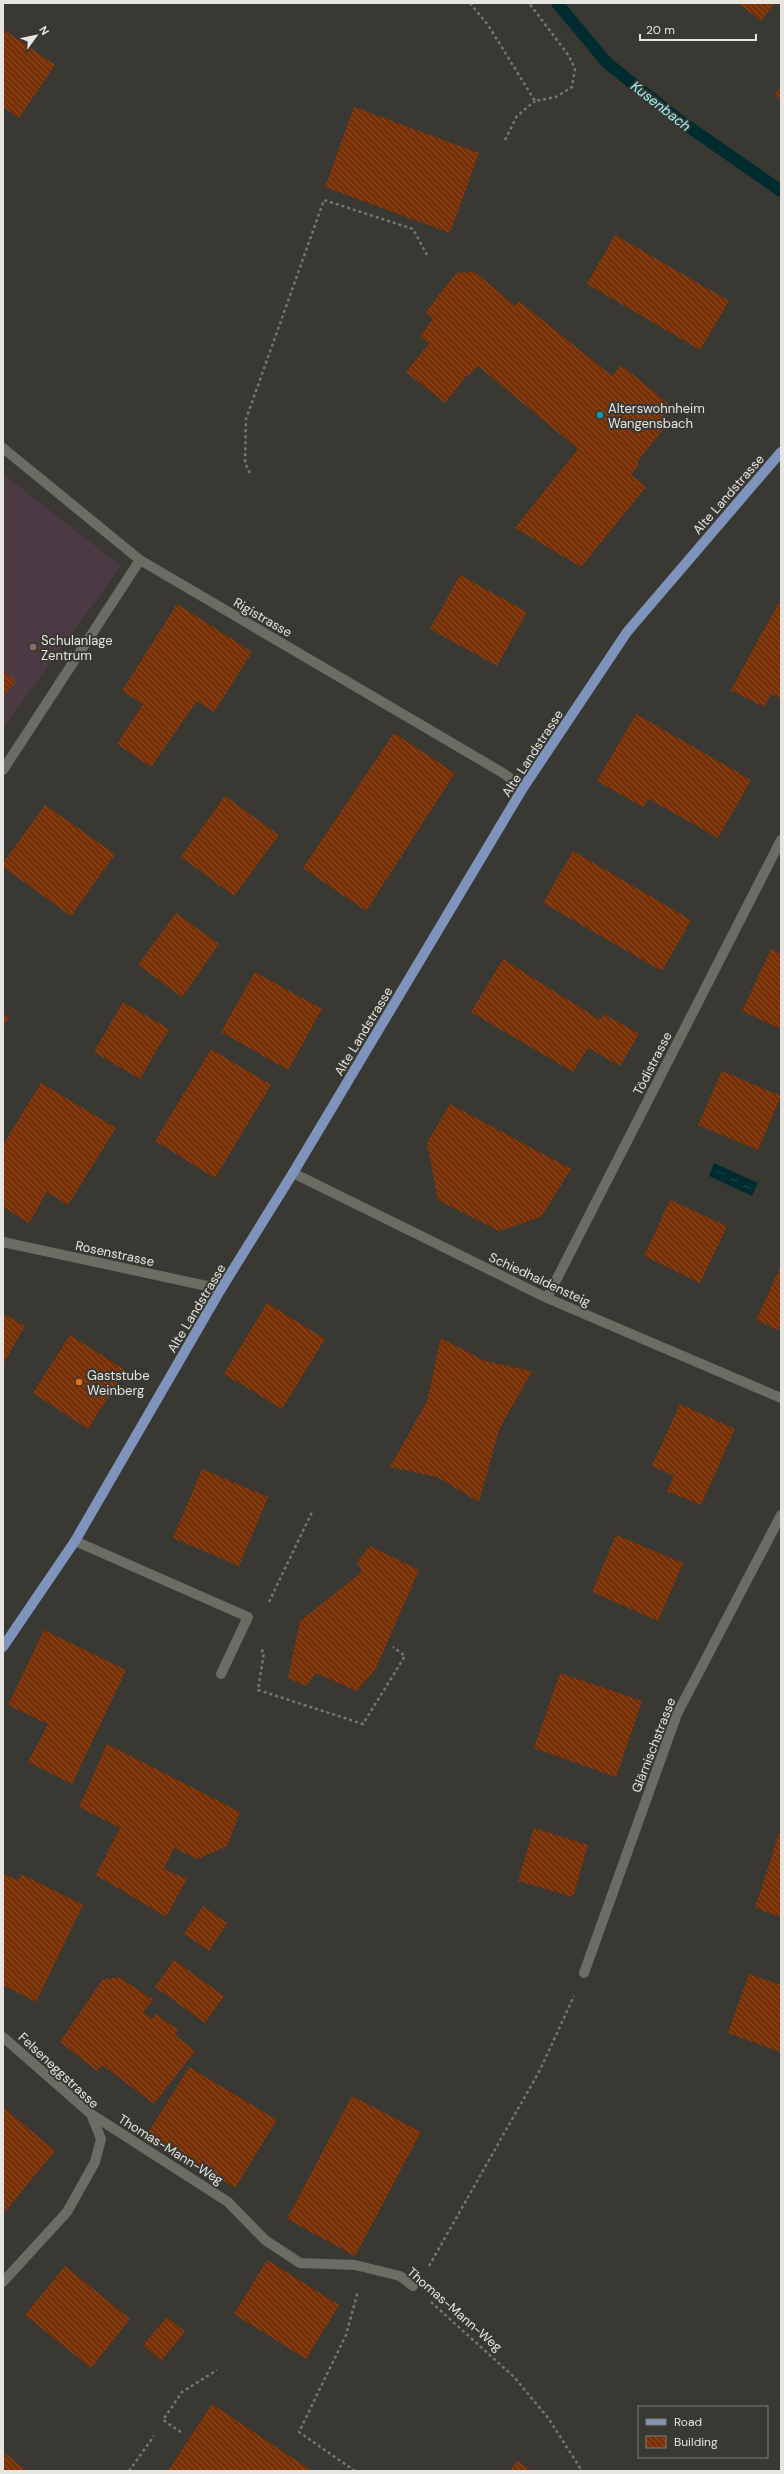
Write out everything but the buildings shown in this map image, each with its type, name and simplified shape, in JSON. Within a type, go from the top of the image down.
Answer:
[{"type":"main road","name":"Alte Landstrasse","points":[[3,1647],[75,1541],[221,1289],[293,1173],[523,788],[627,632],[781,452]]},
{"type":"street","name":"Rigistrasse","points":[[3,448],[140,560],[496,769],[523,788]]},
{"type":"street","points":[[3,770],[140,560]]},
{"type":"street","name":"Tödistrasse","points":[[547,1298],[781,840]]},
{"type":"street","name":"Schiedhaldensteig","points":[[293,1173],[547,1298],[781,1398]]},
{"type":"street","name":"Rosenstrasse","points":[[3,1242],[221,1289]]},
{"type":"street","name":"Glärnischstrasse","points":[[584,1973],[677,1714],[781,1515]]},
{"type":"street","points":[[75,1541],[248,1617],[221,1674]]},
{"type":"street","name":"Felseneggstrasse","points":[[3,2037],[91,2114],[102,2139],[95,2162],[67,2212],[3,2282]]},
{"type":"street","name":"Thomas-Mann-Weg","points":[[91,2114],[228,2202],[265,2240],[300,2263],[365,2268],[400,2276],[413,2286]]},
{"type":"path","points":[[470,3],[488,25],[535,101]]},
{"type":"path","points":[[505,140],[517,116],[535,101],[556,97],[572,87],[575,69],[569,56],[530,3]]},
{"type":"path","points":[[250,473],[245,463],[246,419],[324,200],[413,229],[427,254]]},
{"type":"path","points":[[248,1617],[266,1607],[312,1512]]},
{"type":"path","points":[[238,1636],[264,1652],[258,1690],[363,1724],[405,1656],[393,1647]]},
{"type":"path","points":[[413,2286],[421,2279],[540,2070],[584,1973]]},
{"type":"path","points":[[355,2471],[298,2432],[346,2335],[365,2268]]},
{"type":"path","name":"Thomas-Mann-Weg","points":[[413,2286],[514,2378],[549,2419],[582,2471]]},
{"type":"path","points":[[181,2432],[163,2420],[182,2392],[217,2370]]},
{"type":"path","points":[[129,2471],[154,2436]]},
{"type":"shaded area","name":"Schulanlage Zentrum","points":[[3,474],[121,566],[3,728]]},
{"type":"water","points":[[714,1163],[758,1183],[752,1196],[709,1176]]},
{"type":"waterway","name":"Kusenbach","points":[[557,3],[607,63],[679,120],[781,191]]},
{"type":"place","name":"Alterswohnheim Wangensbach","points":[[600,415]]},
{"type":"place","name":"Schulanlage Zentrum","points":[[33,647]]},
{"type":"place","name":"Gaststube Weinberg","points":[[79,1382]]}]
